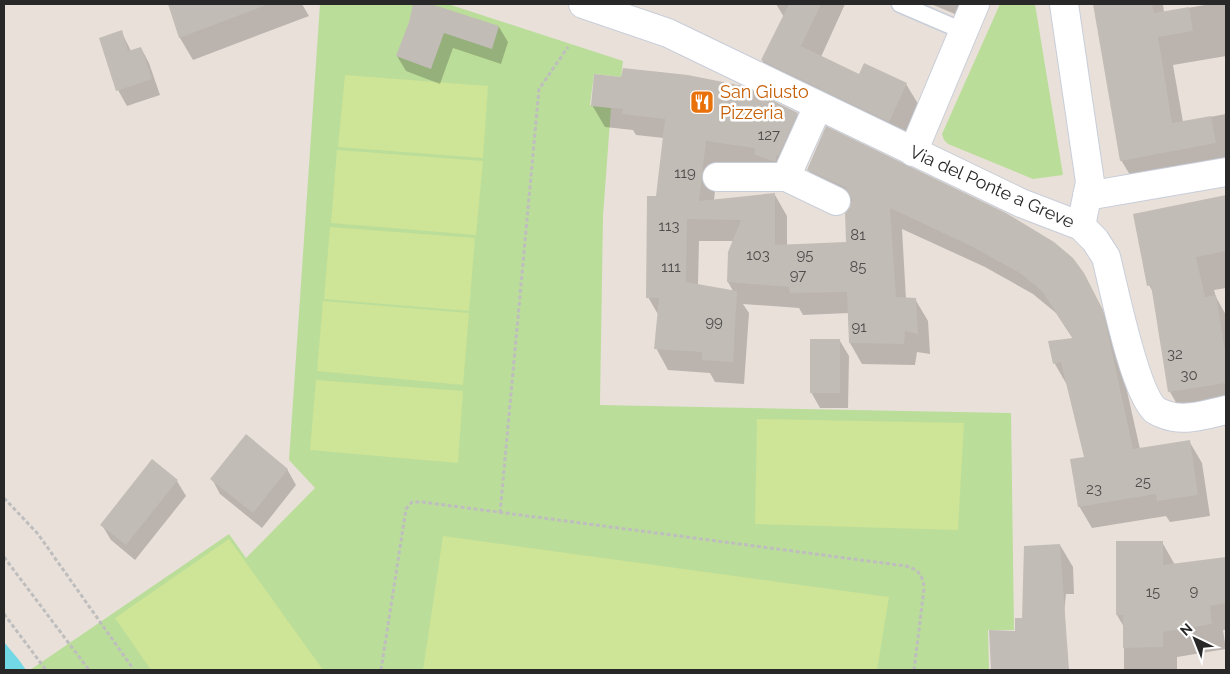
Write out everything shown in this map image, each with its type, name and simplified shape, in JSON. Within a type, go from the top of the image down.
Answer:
[{"type":"street","name":"Via del Ponte a Greve","points":[[583,4],[668,33],[913,152],[1021,202],[1081,226],[1095,240],[1106,257],[1138,378],[1147,398],[1156,410],[1167,416],[1178,418],[1226,410]]},
{"type":"street","points":[[913,152],[975,4]]},
{"type":"street","points":[[1064,4],[1090,182],[1081,226]]},
{"type":"street","points":[[786,177],[818,106]]},
{"type":"street","points":[[1087,196],[1226,172]]},
{"type":"street","points":[[717,177],[786,177],[836,201]]},
{"type":"lane","points":[[900,4],[963,31]]},
{"type":"path","points":[[500,513],[539,89],[568,47]]},
{"type":"path","points":[[4,498],[38,534],[134,670]]},
{"type":"path","points":[[381,670],[406,509],[412,502],[915,569],[923,578],[924,589],[914,670]]},
{"type":"path","points":[[4,557],[89,670]]},
{"type":"path","points":[[4,614],[46,670]]},
{"type":"green space","points":[[320,4],[448,4],[623,61],[621,77],[594,74],[590,105],[611,108],[603,216],[600,405],[1011,413],[1014,630],[988,630],[989,670],[30,670],[229,534],[246,558],[315,488],[289,460]]},
{"type":"green space","points":[[1000,4],[1035,4],[1063,175],[1033,179],[948,144],[944,140],[942,134]]},
{"type":"green space","points":[[345,75],[488,86],[483,158],[338,147]]},
{"type":"green space","points":[[337,150],[483,161],[476,235],[331,223]]},
{"type":"green space","points":[[330,227],[475,238],[469,311],[324,299]]},
{"type":"green space","points":[[323,301],[469,313],[463,385],[317,371]]},
{"type":"green space","points":[[316,380],[463,391],[458,463],[310,450]]},
{"type":"green space","points":[[757,419],[964,423],[958,530],[755,524]]},
{"type":"green space","points":[[443,536],[889,597],[877,670],[423,670]]},
{"type":"green space","points":[[229,539],[323,670],[151,670],[115,618]]},
{"type":"water","points":[[4,642],[19,660],[26,670],[4,670]]},
{"type":"building","points":[[168,4],[264,4],[264,6],[179,38]]},
{"type":"building","points":[[413,4],[431,4],[499,26],[492,49],[444,33],[431,69],[396,56],[409,22]]},
{"type":"building","points":[[789,4],[821,4],[801,46],[859,74],[864,63],[907,83],[889,122],[761,60]]},
{"type":"building","points":[[1093,4],[1152,4],[1154,13],[1189,7],[1193,31],[1158,37],[1172,123],[1211,116],[1216,143],[1120,161]]},
{"type":"building","points":[[122,30],[128,51],[141,47],[152,79],[116,91],[99,38]]},
{"type":"building","points":[[623,68],[688,75],[743,86],[798,113],[778,156],[776,155],[776,161],[754,154],[755,148],[706,141],[699,201],[775,193],[775,245],[846,242],[845,213],[850,207],[852,200],[849,193],[845,187],[807,170],[826,126],[1006,213],[1054,242],[1073,258],[1084,273],[1103,310],[1133,449],[1190,440],[1198,495],[1157,501],[1156,494],[1078,507],[1070,459],[1084,457],[1061,362],[1053,364],[1048,341],[1073,338],[1042,291],[1020,273],[971,246],[890,208],[896,297],[916,298],[918,334],[905,331],[904,344],[849,343],[847,292],[790,293],[789,287],[727,282],[728,252],[741,220],[687,219],[686,282],[737,291],[733,362],[702,360],[702,352],[654,349],[659,298],[646,298],[647,196],[656,196],[665,119],[622,114],[623,109],[591,106],[594,74],[621,77]]},
{"type":"building","points":[[1226,195],[1226,251],[1196,257],[1205,297],[1216,295],[1226,357],[1226,383],[1168,392],[1151,285],[1147,286],[1133,214]]},
{"type":"building","points":[[810,339],[840,339],[840,393],[810,393]]},
{"type":"building","points":[[246,434],[288,469],[253,513],[210,479]]},
{"type":"building","points":[[152,459],[178,480],[126,545],[100,525]]},
{"type":"building","points":[[1116,541],[1163,541],[1163,565],[1226,557],[1226,603],[1210,606],[1212,624],[1163,632],[1163,647],[1123,648],[1123,615],[1116,615]]},
{"type":"building","points":[[1060,544],[1069,670],[991,670],[989,630],[1015,631],[1015,618],[1022,618],[1024,546]]},
{"type":"place","name":"San Giusto Pizzeria","points":[[702,102]]}]
